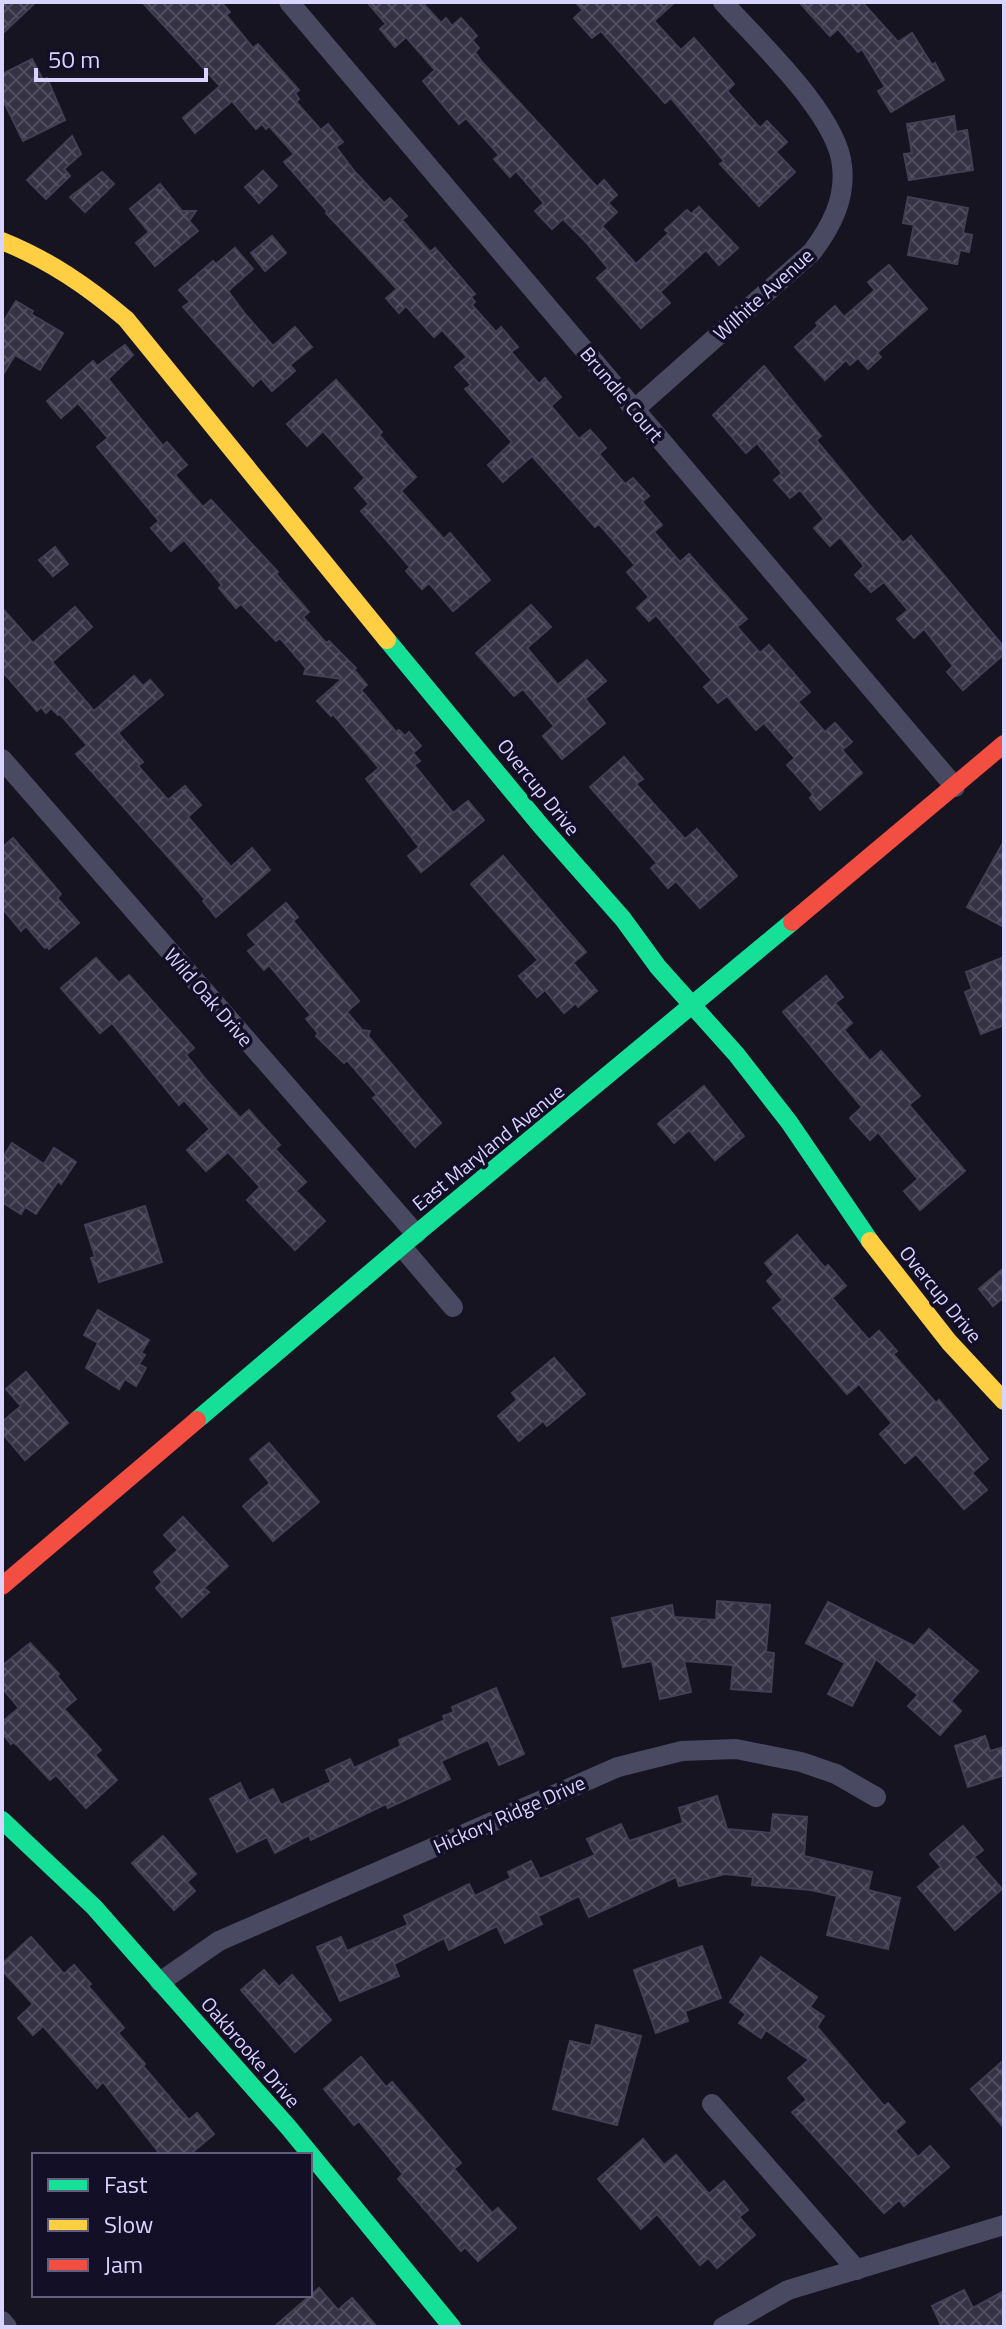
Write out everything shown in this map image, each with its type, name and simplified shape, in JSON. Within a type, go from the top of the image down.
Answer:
[{"type":"street","name":"Brundle Court","points":[[289,2],[955,787]]},
{"type":"street","name":"Wilhite Avenue","points":[[635,409],[812,252],[828,232],[839,208],[843,166],[831,132],[812,103],[723,2]]},
{"type":"street","name":"Overcup Drive","points":[[2,241],[41,257],[90,288],[126,319],[541,826],[623,919],[658,967],[736,1054],[789,1122],[847,1210],[907,1290],[949,1342],[1004,1401]]},
{"type":"street","name":"East Maryland Avenue","points":[[2,1586],[409,1240],[1004,744]]},
{"type":"street","name":"Wild Oak Drive","points":[[2,759],[409,1240],[453,1307]]},
{"type":"street","name":"Hickory Ridge Drive","points":[[160,1982],[219,1941],[569,1787],[631,1764],[682,1751],[736,1749],[801,1762],[836,1774],[876,1797]]},
{"type":"street","name":"Oakbrooke Drive","points":[[2,1820],[94,1907],[309,2153]]},
{"type":"street","points":[[712,2104],[857,2270]]},
{"type":"street","name":"Oakbrooke Drive","points":[[312,2156],[452,2327]]},
{"type":"street","points":[[723,2327],[788,2290],[1004,2225]]},
{"type":"street","points":[[2,2321],[7,2327]]},
{"type":"building","points":[[2,2],[36,2],[2,34]]},
{"type":"building","points":[[142,2],[221,2],[230,12],[226,15],[253,48],[258,44],[299,90],[295,93],[299,99],[296,102],[321,130],[328,124],[343,142],[336,147],[355,172],[384,203],[390,198],[407,216],[402,220],[430,252],[435,248],[475,294],[471,297],[475,302],[472,305],[496,332],[501,327],[518,347],[511,352],[539,384],[545,378],[561,397],[551,406],[579,439],[590,430],[606,448],[599,454],[625,484],[633,478],[649,496],[642,502],[662,525],[654,532],[680,562],[689,554],[747,619],[737,627],[760,653],[769,645],[810,692],[798,702],[825,732],[835,723],[852,742],[842,750],[862,773],[820,810],[810,798],[813,794],[787,765],[795,758],[764,723],[756,730],[727,696],[718,703],[704,687],[712,680],[656,615],[649,621],[637,608],[649,597],[627,572],[635,565],[599,524],[595,527],[532,456],[503,482],[488,465],[512,442],[465,389],[471,385],[455,367],[467,357],[442,330],[434,337],[406,306],[399,313],[386,298],[397,289],[326,213],[284,162],[294,154],[269,126],[266,129],[262,124],[256,129],[232,101],[195,133],[183,118],[220,86]]},
{"type":"building","points":[[367,2],[422,2],[441,23],[446,18],[452,26],[461,18],[477,36],[472,40],[479,48],[475,52],[482,62],[597,187],[604,180],[617,195],[608,203],[617,212],[602,226],[636,264],[669,233],[665,230],[687,210],[691,214],[699,207],[738,248],[719,265],[706,250],[660,292],[670,303],[641,328],[597,278],[608,268],[563,219],[552,229],[535,211],[544,203],[516,171],[510,177],[494,159],[499,155],[466,118],[459,124],[423,81],[435,70],[406,37],[395,47],[380,29],[386,24]]},
{"type":"building","points":[[575,2],[675,2],[654,21],[681,50],[694,38],[734,84],[727,91],[760,128],[767,121],[787,142],[776,152],[795,172],[759,206],[720,164],[724,161],[671,98],[665,103],[601,31],[592,38],[574,18],[583,10]]},
{"type":"building","points":[[799,2],[862,2],[898,42],[912,33],[944,80],[891,112],[878,91],[885,87],[862,49],[858,52],[838,29],[830,36]]},
{"type":"building","points":[[32,59],[43,80],[47,78],[65,120],[23,141],[2,98],[2,74]]},
{"type":"building","points":[[954,116],[956,132],[967,130],[973,170],[909,180],[904,154],[912,153],[907,124]]},
{"type":"building","points":[[72,136],[81,154],[64,169],[70,176],[46,199],[27,180]]},
{"type":"building","points":[[263,171],[277,186],[259,203],[245,187]]},
{"type":"building","points":[[102,172],[114,184],[85,212],[70,197]]},
{"type":"building","points":[[160,184],[182,211],[196,211],[189,221],[198,231],[155,266],[136,243],[149,232],[130,209]]},
{"type":"building","points":[[908,197],[968,208],[963,233],[972,235],[969,252],[960,250],[957,264],[908,255],[914,225],[903,223]]},
{"type":"building","points":[[272,236],[286,253],[265,271],[251,253]]},
{"type":"building","points":[[235,248],[253,269],[228,291],[245,314],[273,346],[295,327],[312,347],[290,365],[295,371],[272,391],[261,378],[253,386],[183,307],[190,302],[179,290],[213,261],[216,264]]},
{"type":"building","points":[[889,265],[927,309],[877,353],[881,357],[868,369],[858,358],[850,365],[846,360],[825,380],[795,347],[835,306],[844,317],[875,290],[868,282]]},
{"type":"building","points":[[16,301],[63,333],[40,370],[15,355],[2,376],[2,324]]},
{"type":"building","points":[[125,345],[133,355],[108,379],[163,446],[167,442],[187,465],[175,475],[203,507],[211,500],[278,572],[276,574],[309,612],[303,617],[326,643],[329,641],[356,668],[354,670],[367,685],[361,690],[396,732],[399,730],[405,736],[409,732],[421,746],[413,753],[420,761],[414,765],[453,813],[468,801],[484,820],[421,872],[408,856],[419,847],[366,779],[379,768],[333,714],[331,716],[317,701],[342,679],[304,674],[306,668],[280,638],[276,641],[241,604],[236,608],[219,588],[222,585],[184,540],[171,551],[151,528],[159,521],[97,447],[108,438],[78,403],[61,418],[47,401],[93,361],[97,366]]},
{"type":"building","points":[[764,366],[821,436],[816,440],[873,509],[903,543],[911,536],[1004,647],[1004,654],[963,690],[947,672],[953,666],[924,629],[914,638],[897,619],[908,610],[884,582],[871,592],[855,575],[864,566],[840,537],[830,546],[814,528],[824,519],[800,490],[790,498],[774,480],[782,473],[757,443],[746,453],[713,415]]},
{"type":"building","points":[[336,380],[382,432],[379,435],[416,477],[401,491],[444,539],[450,533],[490,580],[453,611],[429,583],[422,589],[406,571],[410,567],[361,511],[369,504],[355,488],[365,478],[323,431],[307,446],[287,424]]},
{"type":"building","points":[[55,547],[68,564],[53,576],[39,560]]},
{"type":"building","points":[[531,605],[551,627],[527,648],[558,685],[587,660],[606,681],[585,699],[605,723],[562,759],[543,736],[554,726],[523,689],[514,696],[476,653]]},
{"type":"building","points":[[75,607],[92,627],[52,662],[94,711],[134,676],[143,686],[150,680],[163,695],[118,733],[143,762],[138,766],[168,800],[185,786],[201,805],[188,817],[231,867],[252,848],[270,870],[216,917],[203,901],[205,899],[76,754],[87,745],[60,714],[51,708],[46,713],[41,707],[37,711],[2,671],[2,608],[33,643]]},
{"type":"building","points":[[624,757],[643,779],[636,784],[685,839],[697,829],[737,876],[700,908],[676,881],[668,888],[651,868],[657,863],[590,787]]},
{"type":"building","points":[[13,838],[61,894],[57,898],[79,923],[49,949],[26,926],[21,931],[2,908],[2,848]]},
{"type":"building","points":[[1004,841],[1004,927],[967,907]]},
{"type":"building","points":[[503,856],[586,952],[573,963],[597,991],[578,1007],[576,1003],[564,1013],[545,990],[537,997],[519,976],[538,960],[471,884]]},
{"type":"building","points":[[286,903],[298,917],[293,921],[359,1001],[347,1012],[362,1030],[370,1031],[368,1036],[441,1123],[415,1147],[373,1098],[377,1095],[347,1060],[344,1063],[316,1036],[318,1033],[306,1019],[311,1015],[269,965],[264,970],[248,951],[256,945],[248,935]]},
{"type":"building","points":[[1004,957],[1004,1025],[981,1034],[965,992],[972,989],[966,972]]},
{"type":"building","points":[[96,958],[119,983],[129,975],[194,1048],[186,1055],[207,1081],[240,1118],[249,1110],[280,1145],[275,1149],[306,1182],[296,1191],[325,1221],[295,1250],[247,1200],[260,1187],[228,1152],[206,1171],[187,1150],[210,1129],[184,1100],[179,1105],[112,1023],[100,1033],[61,988]]},
{"type":"building","points":[[826,976],[843,997],[835,1003],[852,1023],[844,1030],[870,1061],[881,1051],[920,1096],[909,1105],[965,1171],[920,1210],[904,1191],[918,1179],[878,1132],[870,1140],[850,1118],[862,1107],[783,1012]]},
{"type":"building","points":[[704,1086],[744,1136],[715,1160],[689,1130],[674,1143],[658,1124]]},
{"type":"building","points":[[12,1143],[44,1164],[54,1148],[76,1162],[61,1184],[58,1181],[36,1214],[25,1207],[21,1214],[2,1202],[2,1159]]},
{"type":"building","points":[[145,1206],[162,1262],[99,1282],[85,1225]]},
{"type":"building","points":[[797,1235],[825,1268],[828,1265],[846,1286],[832,1298],[869,1340],[879,1331],[897,1351],[893,1354],[936,1403],[939,1400],[988,1459],[972,1473],[987,1490],[964,1509],[916,1454],[905,1463],[880,1434],[892,1423],[859,1384],[847,1394],[773,1308],[783,1300],[767,1281],[774,1274],[765,1263]]},
{"type":"building","points":[[1004,1268],[1004,1297],[993,1306],[979,1289]]},
{"type":"building","points":[[98,1310],[149,1340],[139,1364],[146,1368],[136,1386],[125,1379],[119,1389],[86,1368],[98,1343],[84,1335]]},
{"type":"building","points":[[554,1358],[585,1394],[547,1426],[543,1421],[519,1441],[498,1416],[517,1400],[512,1393]]},
{"type":"building","points":[[26,1372],[68,1423],[25,1460],[2,1433],[2,1422],[21,1406],[6,1389]]},
{"type":"building","points":[[269,1443],[319,1502],[273,1541],[243,1506],[270,1483],[250,1459]]},
{"type":"building","points":[[183,1517],[228,1566],[204,1588],[209,1592],[182,1617],[156,1588],[162,1582],[154,1572],[178,1550],[164,1535]]},
{"type":"building","points":[[717,1601],[770,1605],[766,1652],[774,1653],[771,1692],[731,1689],[733,1665],[684,1661],[691,1692],[660,1699],[652,1661],[623,1667],[612,1618],[672,1605],[674,1617],[716,1620]]},
{"type":"building","points":[[828,1602],[914,1646],[929,1629],[978,1671],[951,1701],[961,1711],[940,1735],[908,1706],[918,1695],[876,1659],[852,1706],[828,1694],[845,1663],[806,1643]]},
{"type":"building","points":[[30,1643],[59,1674],[57,1676],[76,1699],[64,1709],[101,1750],[95,1755],[117,1780],[86,1808],[56,1775],[50,1780],[2,1733],[2,1722],[19,1708],[2,1688],[2,1666]]},
{"type":"building","points":[[496,1688],[524,1754],[499,1765],[488,1740],[441,1761],[450,1779],[388,1808],[386,1804],[311,1840],[309,1835],[275,1853],[267,1837],[237,1852],[210,1799],[240,1783],[249,1801],[273,1789],[281,1805],[331,1782],[326,1770],[350,1759],[354,1768],[401,1746],[399,1740],[445,1720],[443,1716],[454,1712],[452,1707]]},
{"type":"building","points":[[985,1736],[990,1751],[1004,1747],[1004,1775],[968,1787],[955,1746]]},
{"type":"building","points":[[717,1796],[727,1829],[771,1833],[773,1814],[807,1817],[804,1856],[872,1872],[868,1890],[900,1898],[888,1949],[827,1935],[837,1896],[811,1890],[752,1885],[753,1877],[725,1874],[679,1886],[676,1877],[589,1917],[579,1896],[538,1916],[542,1924],[505,1943],[497,1926],[449,1950],[444,1938],[394,1964],[399,1976],[340,2001],[317,1947],[341,1937],[347,1951],[408,1925],[404,1916],[469,1884],[475,1896],[511,1878],[508,1872],[531,1861],[540,1879],[595,1855],[587,1839],[621,1824],[629,1841],[683,1823],[679,1808]]},
{"type":"building","points":[[963,1826],[983,1850],[974,1857],[1002,1889],[955,1930],[918,1887],[941,1867],[930,1854]]},
{"type":"building","points":[[163,1836],[196,1874],[187,1882],[195,1891],[174,1910],[132,1863]]},
{"type":"building","points":[[31,1937],[64,1974],[74,1965],[124,2028],[118,2033],[145,2064],[143,2066],[189,2120],[197,2113],[214,2134],[191,2153],[159,2153],[103,2082],[97,2088],[43,2026],[33,2035],[18,2018],[33,2004],[2,1970],[2,1964]]},
{"type":"building","points":[[702,1946],[721,1998],[685,2011],[688,2021],[656,2033],[634,1970]]},
{"type":"building","points":[[761,1957],[817,1997],[810,2007],[824,2016],[817,2027],[884,2106],[888,2103],[905,2122],[895,2131],[918,2157],[930,2146],[949,2167],[904,2206],[899,2200],[884,2213],[792,2112],[807,2100],[788,2078],[809,2060],[766,2030],[761,2038],[739,2023],[746,2014],[730,2002]]},
{"type":"building","points":[[264,1970],[279,1987],[292,1975],[331,2020],[295,2052],[241,1990]]},
{"type":"building","points":[[596,2025],[641,2036],[617,2125],[553,2109],[570,2041],[591,2046]]},
{"type":"building","points":[[361,2057],[386,2087],[392,2082],[461,2163],[454,2169],[492,2213],[498,2208],[516,2228],[478,2261],[465,2247],[461,2251],[398,2179],[403,2174],[359,2121],[354,2125],[324,2089]]},
{"type":"building","points":[[1004,2060],[1004,2128],[971,2089]]},
{"type":"building","points":[[643,2139],[664,2165],[676,2155],[709,2194],[724,2181],[748,2210],[739,2217],[755,2235],[717,2268],[708,2258],[700,2265],[657,2214],[641,2229],[598,2179]]},
{"type":"building","points":[[319,2288],[338,2310],[352,2298],[377,2327],[274,2327]]},
{"type":"building","points":[[964,2290],[973,2308],[1004,2291],[1004,2327],[937,2327],[941,2325],[932,2306]]},
{"type":"traffic: fast","points":[[387,640],[541,826],[623,919],[658,967],[736,1054],[789,1122],[870,1241]]},
{"type":"traffic: fast","points":[[197,1420],[792,922]]},
{"type":"traffic: fast","points":[[2,1820],[94,1907],[309,2153]]},
{"type":"traffic: fast","points":[[312,2156],[452,2327]]},
{"type":"traffic: slow","points":[[2,241],[67,275],[126,319],[387,640]]},
{"type":"traffic: slow","points":[[870,1241],[949,1342],[1004,1401]]},
{"type":"traffic: jam","points":[[792,922],[1004,744]]},
{"type":"traffic: jam","points":[[2,1586],[197,1420]]}]
